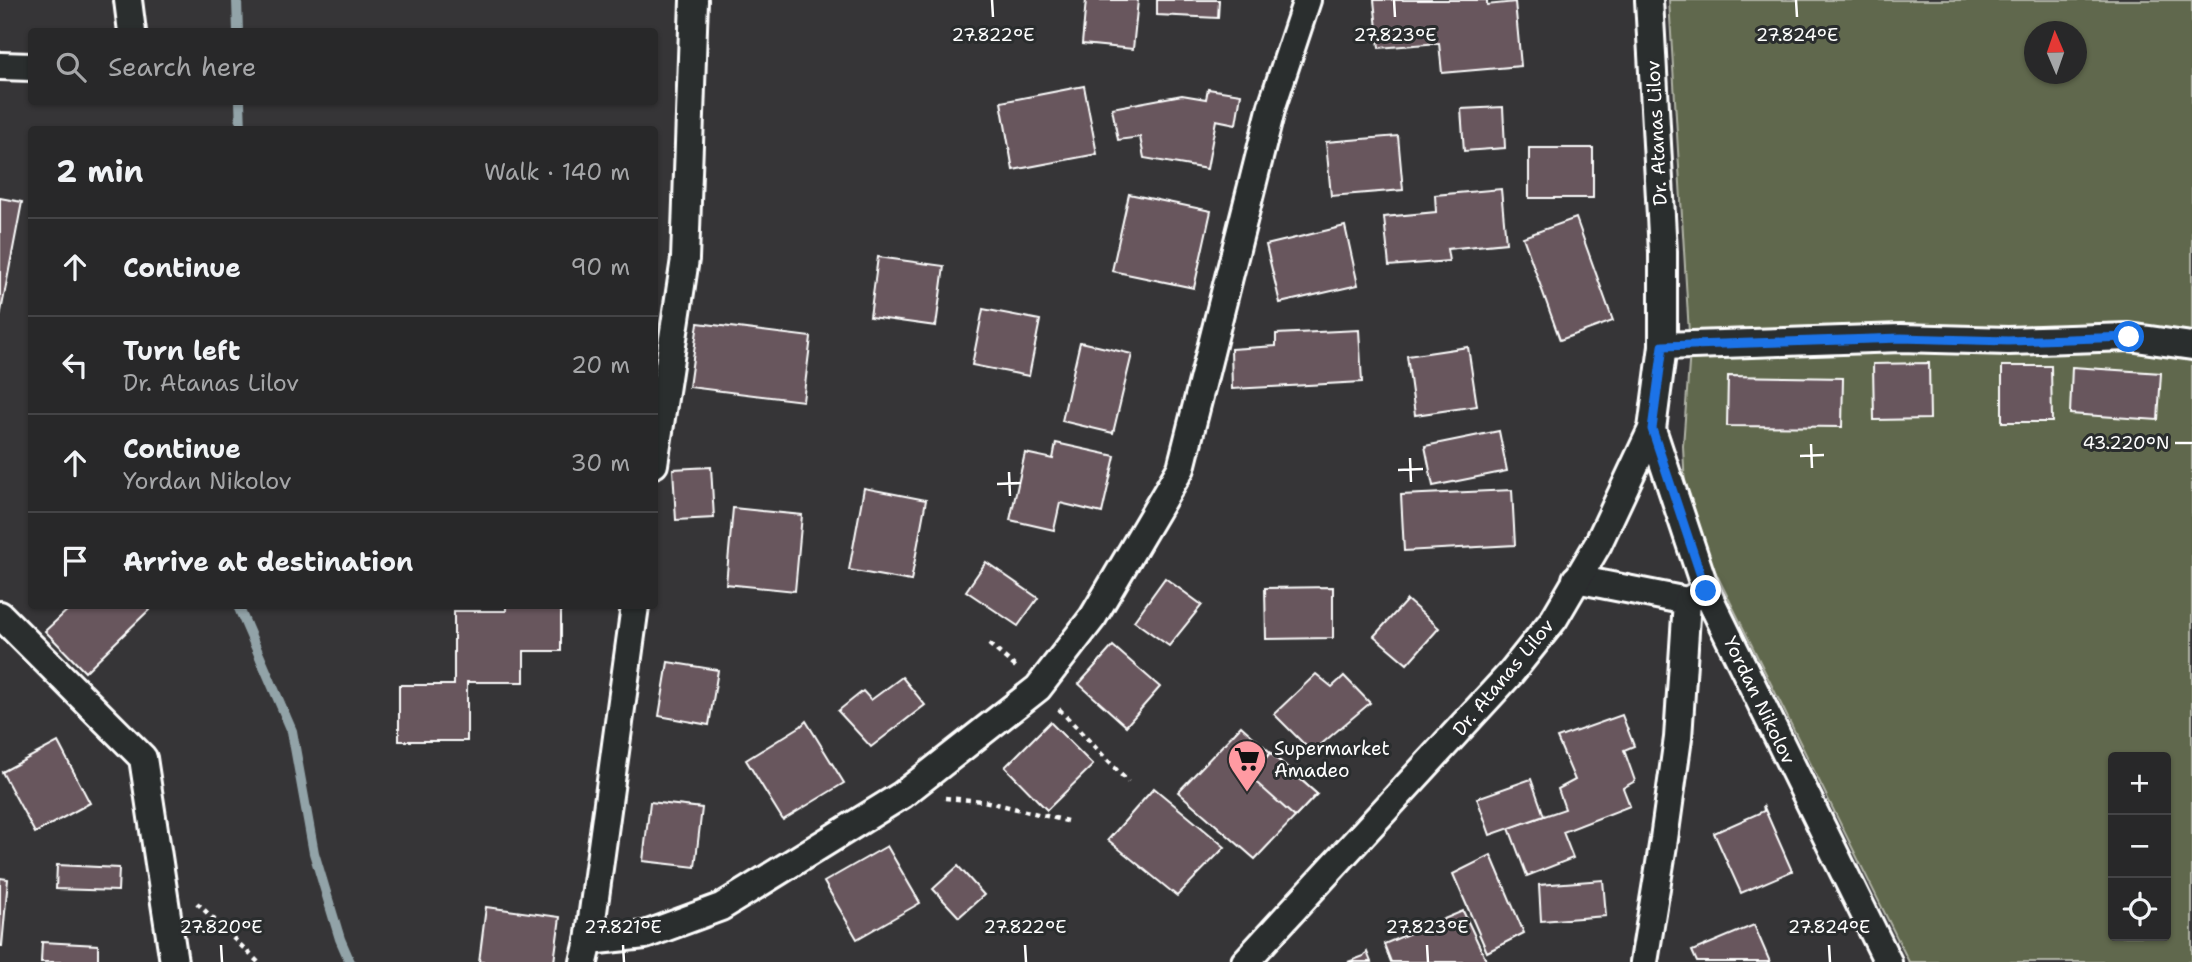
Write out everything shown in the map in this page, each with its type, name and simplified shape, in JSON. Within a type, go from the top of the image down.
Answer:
[{"type":"street","points":[[128,0],[132,28]]},
{"type":"street","points":[[658,438],[685,259],[694,0]]},
{"type":"street","points":[[635,609],[587,952],[645,935],[721,906],[902,795],[1038,688],[1093,617],[1181,468],[1272,106],[1307,0]]},
{"type":"street","name":"Dr. Atanas Lilov","points":[[1245,962],[1519,663],[1553,619],[1598,544],[1652,429],[1663,346],[1663,252],[1649,0]]},
{"type":"street","points":[[0,66],[28,67]]},
{"type":"street","points":[[1663,346],[1901,338],[2008,341],[2129,337],[2192,346]]},
{"type":"street","name":"Yordan Nikolov","points":[[1652,429],[1697,596],[1888,962]]},
{"type":"street","points":[[1576,579],[1697,596],[1664,839],[1644,962]]},
{"type":"street","points":[[0,615],[142,758],[173,962]]},
{"type":"path","points":[[902,795],[984,801],[1068,821]]},
{"type":"path","points":[[160,869],[258,962]]},
{"type":"green space","points":[[1669,0],[2192,0],[2192,962],[1909,962],[1698,537],[1685,490],[1683,446],[1690,350]]},
{"type":"building","points":[[1086,0],[1138,0],[1133,49],[1082,44]]},
{"type":"building","points":[[1157,0],[1219,0],[1218,18],[1157,15]]},
{"type":"building","points":[[1374,0],[1487,0],[1487,5],[1515,2],[1521,66],[1442,73],[1439,43],[1379,48]]},
{"type":"building","points":[[1084,86],[1097,154],[1013,170],[1001,102]]},
{"type":"building","points":[[1208,89],[1241,94],[1236,124],[1216,120],[1207,169],[1144,158],[1140,137],[1118,140],[1112,108],[1182,95],[1206,99]]},
{"type":"building","points":[[1503,107],[1505,148],[1464,151],[1461,109]]},
{"type":"building","points":[[1398,136],[1403,190],[1331,196],[1326,142]]},
{"type":"building","points":[[1529,148],[1593,148],[1593,198],[1529,198]]},
{"type":"building","points":[[1501,189],[1506,243],[1447,249],[1449,261],[1389,266],[1384,217],[1436,212],[1435,195]]},
{"type":"building","points":[[1129,194],[1211,211],[1194,288],[1112,271]]},
{"type":"building","points":[[0,198],[22,202],[0,317]]},
{"type":"building","points":[[1576,218],[1613,321],[1560,340],[1523,237]]},
{"type":"building","points":[[1345,226],[1358,285],[1280,303],[1266,245]]},
{"type":"building","points":[[878,257],[944,266],[936,326],[870,317]]},
{"type":"building","points":[[983,309],[1040,320],[1029,376],[972,365]]},
{"type":"building","points":[[698,323],[811,337],[803,401],[689,387]]},
{"type":"building","points":[[1359,330],[1362,382],[1232,389],[1231,349],[1276,346],[1276,334]]},
{"type":"building","points":[[1080,342],[1132,354],[1113,433],[1062,421]]},
{"type":"building","points":[[1468,347],[1477,406],[1415,415],[1407,356]]},
{"type":"building","points":[[1929,363],[1930,419],[1874,420],[1873,364]]},
{"type":"building","points":[[2002,366],[2051,366],[2052,422],[2002,422]]},
{"type":"building","points":[[2072,367],[2161,373],[2158,420],[2070,414]]},
{"type":"building","points":[[1728,376],[1843,378],[1842,427],[1727,426]]},
{"type":"building","points":[[1499,431],[1507,471],[1433,486],[1425,446]]},
{"type":"building","points":[[1056,443],[1115,456],[1102,513],[1060,503],[1054,530],[1010,520],[1025,453],[1053,459]]},
{"type":"building","points":[[711,467],[714,518],[676,520],[673,469]]},
{"type":"building","points":[[864,488],[926,500],[911,581],[849,570]]},
{"type":"building","points":[[1512,490],[1515,545],[1404,551],[1401,495]]},
{"type":"building","points":[[733,508],[802,515],[795,591],[726,584]]},
{"type":"building","points":[[986,562],[1038,598],[1018,626],[966,591]]},
{"type":"building","points":[[1165,578],[1202,605],[1169,646],[1134,621]]},
{"type":"building","points":[[1333,587],[1333,638],[1266,639],[1265,588]]},
{"type":"building","points":[[1407,600],[1439,628],[1407,664],[1374,636]]},
{"type":"building","points":[[69,609],[150,609],[85,672],[45,631]]},
{"type":"building","points":[[561,609],[561,651],[524,651],[524,682],[467,682],[467,741],[399,741],[399,685],[454,685],[454,611]]},
{"type":"building","points":[[1113,646],[1160,687],[1126,726],[1079,684]]},
{"type":"building","points":[[668,662],[718,670],[709,725],[659,716]]},
{"type":"building","points":[[1316,674],[1332,687],[1344,676],[1370,703],[1312,752],[1274,714]]},
{"type":"building","points":[[902,677],[925,705],[871,747],[838,711],[863,691],[871,700]]},
{"type":"building","points":[[1622,715],[1634,746],[1624,750],[1635,781],[1623,788],[1630,806],[1563,832],[1573,858],[1527,876],[1509,828],[1565,809],[1558,789],[1575,780],[1557,738]]},
{"type":"building","points":[[806,721],[844,783],[783,820],[746,760]]},
{"type":"building","points":[[1050,722],[1093,765],[1047,810],[1005,767]]},
{"type":"building","name":"Supermarket Amadeo","points":[[1241,726],[1317,794],[1255,859],[1178,792]]},
{"type":"building","points":[[58,742],[90,803],[35,833],[2,772]]},
{"type":"building","points":[[1270,753],[1317,794],[1295,817],[1250,777]]},
{"type":"building","points":[[1531,779],[1544,816],[1490,835],[1477,798]]},
{"type":"building","points":[[1154,788],[1225,847],[1177,896],[1108,840]]},
{"type":"building","points":[[650,802],[702,808],[695,867],[643,861]]},
{"type":"building","points":[[1763,805],[1792,871],[1741,893],[1714,833],[1764,811]]},
{"type":"building","points":[[887,846],[920,903],[857,939],[824,882]]},
{"type":"building","points":[[1491,855],[1524,933],[1487,952],[1453,874]]},
{"type":"building","points":[[57,865],[119,868],[118,891],[56,889]]},
{"type":"building","points":[[958,866],[984,895],[959,917],[933,889]]},
{"type":"building","points":[[0,878],[8,879],[2,946],[0,946]]},
{"type":"building","points":[[1603,880],[1606,916],[1541,921],[1539,885]]},
{"type":"building","points":[[486,907],[560,917],[554,962],[479,962]]},
{"type":"building","points":[[1463,911],[1487,962],[1391,962],[1384,944]]},
{"type":"building","points":[[1754,925],[1770,962],[1697,962],[1692,951]]},
{"type":"building","points":[[42,942],[98,945],[98,962],[41,962]]},
{"type":"building","points":[[1367,952],[1371,962],[1348,962],[1364,956]]},
{"type":"waterway","points":[[237,0],[238,28]]},
{"type":"waterway","points":[[240,105],[241,126]]},
{"type":"waterway","points":[[239,609],[292,731],[314,853],[340,939],[350,962]]},
{"type":"place","name":"Supermarket Amadeo","points":[[1247,793]]},
{"type":"route","points":[[1706,591],[1652,429],[1663,346],[1901,338],[2008,341],[2129,337]]}]
